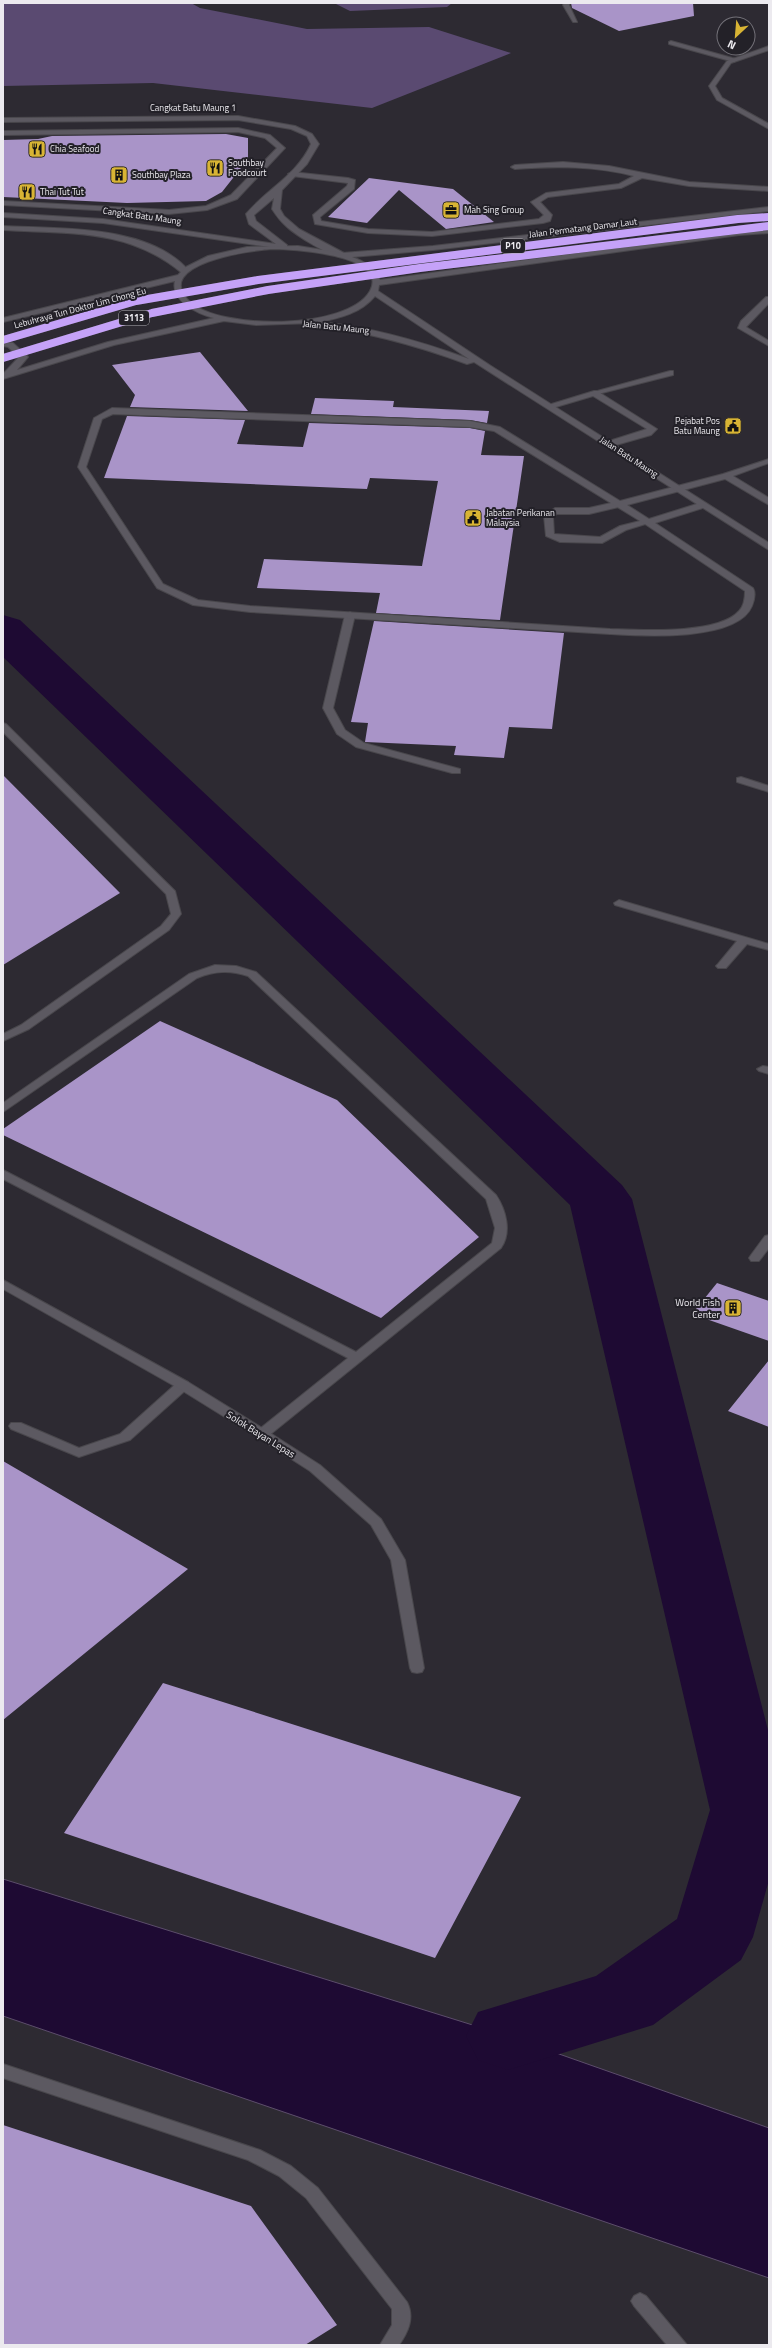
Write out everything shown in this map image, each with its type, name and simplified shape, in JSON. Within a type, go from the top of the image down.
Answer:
[{"type":"highway","name":"Jalan Permatang Damar Laut","points":[[258,280],[707,222],[769,217]]},
{"type":"highway","name":"Jalan Permatang Damar Laut","points":[[268,290],[420,268],[769,226]]},
{"type":"highway","name":"Lebuhraya Tun Doktor Lim Chong Eu","points":[[3,340],[136,301],[258,280]]},
{"type":"highway","name":"3113","points":[[3,358],[152,313],[268,290]]},
{"type":"street","points":[[567,3],[566,5],[575,21]]},
{"type":"street","points":[[671,43],[734,60]]},
{"type":"street","points":[[769,48],[734,60],[722,69],[712,86],[719,99],[769,127]]},
{"type":"street","name":"Cangkat Batu Maung 1","points":[[3,120],[197,117],[269,121],[293,126],[310,135],[315,144],[312,155],[278,190],[250,214],[252,222],[281,247]]},
{"type":"street","points":[[39,120],[42,133]]},
{"type":"street","points":[[3,133],[238,130],[268,136],[278,142],[281,148],[234,197],[207,208],[169,212],[3,203]]},
{"type":"street","points":[[515,168],[578,163],[689,184],[769,189]]},
{"type":"street","points":[[292,174],[348,180],[352,182],[351,187],[316,217],[318,222],[327,225],[368,231],[432,234],[540,221],[547,219],[548,215],[536,202],[538,198],[546,195],[621,186],[641,176]]},
{"type":"street","points":[[182,274],[177,286],[181,296],[190,305],[204,313],[247,323],[297,323],[346,313],[365,303],[375,292],[377,283],[372,272],[360,263],[298,233],[284,220],[276,209],[278,190]]},
{"type":"street","points":[[3,320],[182,274],[201,261],[224,253],[281,247],[314,249],[341,255],[433,248],[769,209]]},
{"type":"street","name":"Cangkat Batu Maung","points":[[3,215],[103,221],[281,247]]},
{"type":"street","points":[[3,228],[108,236],[153,249],[167,256],[182,274]]},
{"type":"street","points":[[377,283],[731,234],[769,231]]},
{"type":"street","name":"Jalan Batu Maung","points":[[375,292],[488,368],[610,444],[769,547]]},
{"type":"street","points":[[769,299],[744,323],[742,328],[769,344]]},
{"type":"street","points":[[5,376],[160,329],[224,318]]},
{"type":"street","name":"Jalan Batu Maung","points":[[297,323],[336,326],[383,334],[420,343],[488,368]]},
{"type":"street","points":[[3,344],[10,344],[24,357],[5,376]]},
{"type":"street","points":[[549,406],[670,373]]},
{"type":"street","points":[[594,394],[653,429],[648,433],[610,444]]},
{"type":"street","points":[[119,411],[484,426],[508,434],[620,504],[750,590],[750,602],[745,612],[737,619],[724,624],[705,629],[669,632],[578,629],[250,609],[196,603],[160,586],[82,467],[98,418],[105,413],[119,411]]},
{"type":"street","points":[[703,505],[623,528],[602,540],[560,539],[550,536],[548,516],[555,511],[590,511],[620,504],[726,476],[767,461]]},
{"type":"street","points":[[726,476],[769,502]]},
{"type":"street","points":[[350,615],[328,708],[341,732],[360,744],[456,771]]},
{"type":"street","points":[[3,726],[171,893],[176,914],[165,928],[25,1027],[3,1038]]},
{"type":"street","points":[[741,780],[769,789]]},
{"type":"street","points":[[619,903],[769,947]]},
{"type":"street","points":[[722,966],[744,940]]},
{"type":"street","points":[[3,1108],[193,976],[211,968],[233,967],[252,974],[492,1198],[502,1226],[503,1236],[497,1246],[262,1434]]},
{"type":"street","points":[[3,1174],[358,1358]]},
{"type":"street","points":[[755,1258],[769,1239]]},
{"type":"street","name":"Solok Bayan Lepas","points":[[3,1284],[183,1385],[262,1434],[315,1468],[376,1522],[398,1560],[417,1668]]},
{"type":"street","points":[[16,1426],[79,1453],[125,1437],[183,1385]]},
{"type":"street","points":[[3,2071],[254,2155],[285,2171],[312,2193],[401,2307],[401,2327],[389,2345]]},
{"type":"street","points":[[640,2301],[678,2345]]},
{"type":"shaded area","points":[[3,3],[191,3],[200,8],[307,29],[429,27],[511,53],[372,108],[153,83],[3,86]]},
{"type":"shaded area","points":[[334,3],[452,3],[447,7],[350,11]]},
{"type":"shaded area","points":[[3,1879],[508,2036],[769,2128],[769,2278],[3,2016]]},
{"type":"building","points":[[571,3],[693,3],[694,16],[619,31],[572,8]]},
{"type":"building","name":"Southbay Plaza","points":[[226,134],[248,138],[248,159],[222,192],[206,201],[127,203],[3,197],[3,140],[38,139],[52,136]]},
{"type":"building","name":"Mah Sing Group","points":[[369,178],[453,189],[494,222],[446,229],[399,190],[367,223],[328,217]]},
{"type":"building","points":[[200,352],[248,411],[130,407],[135,395],[112,365]]},
{"type":"building","points":[[315,398],[394,401],[393,407],[489,411],[487,423],[470,420],[311,414]]},
{"type":"building","name":"Jabatan Perikanan Malaysia","points":[[127,416],[245,420],[237,444],[303,447],[309,423],[470,428],[485,431],[481,455],[524,456],[500,620],[376,613],[380,593],[257,588],[264,559],[422,566],[438,481],[370,478],[367,489],[104,478]]},
{"type":"building","points":[[374,621],[564,633],[552,729],[509,727],[504,758],[454,755],[456,746],[365,742],[368,723],[351,722]]},
{"type":"building","points":[[3,775],[120,893],[3,965]]},
{"type":"building","points":[[160,1021],[337,1100],[479,1237],[381,1318],[3,1135],[3,1129]]},
{"type":"building","name":"World Fish Center","points":[[717,1283],[769,1301],[769,1341],[692,1314]]},
{"type":"building","points":[[769,1360],[769,1427],[728,1411]]},
{"type":"building","points":[[3,1461],[188,1569],[3,1720]]},
{"type":"building","points":[[163,1683],[521,1797],[435,1958],[64,1833]]},
{"type":"building","points":[[3,2125],[251,2206],[337,2325],[305,2345],[3,2345]]},
{"type":"waterway","points":[[3,630],[600,1199],[749,1810],[712,1937],[623,2001],[508,2036]]},
{"type":"place","name":"Chia Seafood","points":[[37,149]]},
{"type":"place","name":"Southbay Foodcourt","points":[[215,168]]},
{"type":"place","name":"Southbay Plaza","points":[[119,175]]},
{"type":"place","name":"Thai Tut Tut","points":[[27,192]]},
{"type":"place","name":"Mah Sing Group","points":[[451,210]]},
{"type":"place","name":"Pejabat Pos Batu Maung","points":[[733,426]]},
{"type":"place","name":"Jabatan Perikanan Malaysia","points":[[473,518]]},
{"type":"place","name":"World Fish Center","points":[[733,1308]]}]
